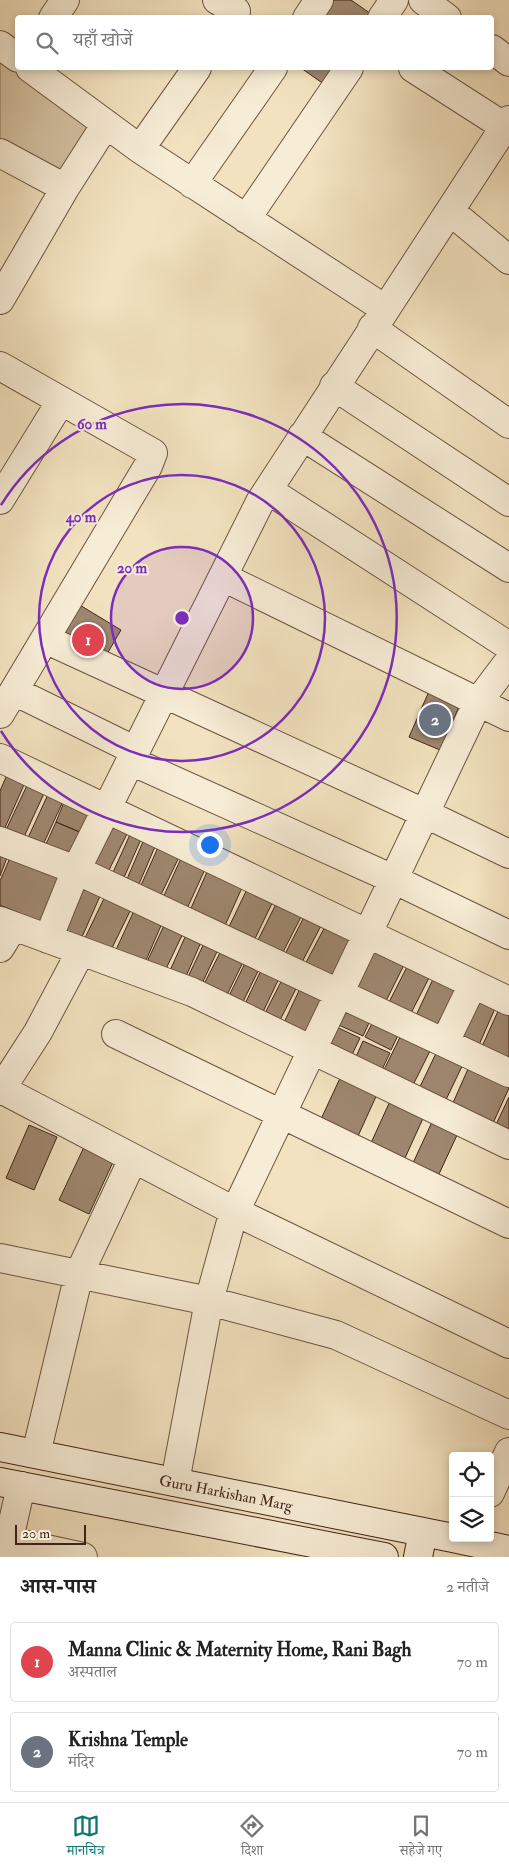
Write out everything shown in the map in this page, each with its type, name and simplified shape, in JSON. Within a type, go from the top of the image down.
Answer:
[{"type":"street","points":[[55,15],[65,0]]},
{"type":"street","points":[[309,15],[320,0]]},
{"type":"street","points":[[384,15],[394,0]]},
{"type":"street","points":[[423,0],[443,15]]},
{"type":"street","points":[[0,45],[15,56]]},
{"type":"street","points":[[494,51],[509,62]]},
{"type":"street","points":[[33,70],[140,149],[246,219],[378,318],[509,424]]},
{"type":"street","points":[[140,149],[196,70]]},
{"type":"street","points":[[192,184],[272,70]]},
{"type":"street","points":[[246,219],[347,70]]},
{"type":"street","points":[[48,939],[76,870],[222,577],[268,490],[378,318],[507,123],[416,70]]},
{"type":"street","points":[[0,300],[65,188],[106,124]]},
{"type":"street","points":[[3,161],[65,188]]},
{"type":"street","points":[[450,210],[509,260]]},
{"type":"street","points":[[0,366],[148,448],[153,453],[148,466],[0,714]]},
{"type":"street","points":[[334,386],[509,502]]},
{"type":"street","points":[[0,500],[61,401]]},
{"type":"street","points":[[302,436],[509,568]]},
{"type":"street","points":[[268,490],[509,646]]},
{"type":"street","points":[[222,577],[509,717]]},
{"type":"street","points":[[45,640],[424,813],[509,854]]},
{"type":"street","points":[[175,1482],[209,1301],[236,1212],[478,702],[509,661]]},
{"type":"street","points":[[14,691],[134,756],[509,935]]},
{"type":"street","points":[[0,758],[369,932],[509,1001]]},
{"type":"street","points":[[0,841],[76,870],[509,1073]]},
{"type":"street","points":[[4,932],[48,939],[192,992],[509,1145]]},
{"type":"street","points":[[80,951],[38,1032],[0,1090],[236,1212],[509,1344]]},
{"type":"street","points":[[445,1042],[473,984]]},
{"type":"street","points":[[116,1034],[509,1224]]},
{"type":"street","points":[[36,1454],[79,1274],[133,1159]]},
{"type":"street","points":[[0,1258],[209,1301],[336,1335],[509,1415]]},
{"type":"street","name":"Guru Harkishan Marg","points":[[0,1447],[175,1482],[420,1544],[459,1542],[509,1550]]},
{"type":"street","points":[[494,1486],[509,1452]]},
{"type":"street","points":[[84,1557],[4,1546],[11,1484],[384,1557]]},
{"type":"street","points":[[494,1496],[509,1498]]},
{"type":"shaded area","points":[[0,50],[15,61],[15,70],[28,70],[101,122],[62,182],[0,148]]},
{"type":"building","points":[[325,0],[351,0],[373,15],[315,15]]},
{"type":"building","points":[[304,70],[340,70],[328,87]]},
{"type":"building","points":[[78,604],[121,630],[107,654],[85,641],[81,650],[58,638]]},
{"type":"building","points":[[430,689],[461,702],[440,750],[409,737]]},
{"type":"building","points":[[9,770],[27,778],[4,830],[0,829],[0,791]]},
{"type":"building","points":[[30,779],[47,787],[23,839],[6,830]]},
{"type":"building","points":[[50,790],[65,797],[42,847],[27,840]]},
{"type":"building","points":[[66,797],[100,812],[89,836],[56,822]]},
{"type":"building","points":[[109,817],[130,828],[106,876],[85,866]]},
{"type":"building","points":[[56,822],[89,836],[77,865],[43,851]]},
{"type":"building","points":[[132,830],[143,835],[121,884],[110,879]]},
{"type":"building","points":[[145,837],[157,842],[136,891],[124,886]]},
{"type":"building","points":[[160,843],[181,853],[158,901],[138,892]]},
{"type":"building","points":[[0,846],[10,850],[0,876]]},
{"type":"building","points":[[13,851],[70,875],[48,925],[0,905],[0,881]]},
{"type":"building","points":[[183,854],[207,865],[185,913],[161,902]]},
{"type":"building","points":[[210,865],[245,881],[223,930],[188,915]]},
{"type":"building","points":[[81,876],[104,887],[82,937],[58,927]]},
{"type":"building","points":[[250,883],[276,895],[252,945],[226,933]]},
{"type":"building","points":[[109,888],[135,901],[111,950],[85,938]]},
{"type":"building","points":[[278,900],[303,913],[280,958],[255,946]]},
{"type":"building","points":[[138,902],[166,914],[144,965],[115,952]]},
{"type":"building","points":[[307,911],[324,920],[299,968],[282,960]]},
{"type":"building","points":[[168,917],[187,925],[164,973],[146,964]]},
{"type":"building","points":[[328,921],[360,938],[335,986],[302,970]]},
{"type":"building","points":[[190,926],[205,933],[184,981],[168,975]]},
{"type":"building","points":[[208,935],[222,941],[200,988],[186,981]]},
{"type":"building","points":[[225,943],[247,954],[225,999],[202,988]]},
{"type":"building","points":[[373,943],[407,959],[382,1009],[348,993]]},
{"type":"building","points":[[249,955],[263,961],[241,1006],[227,1000]]},
{"type":"building","points":[[265,962],[283,970],[261,1016],[243,1008]]},
{"type":"building","points":[[409,963],[431,974],[407,1021],[385,1010]]},
{"type":"building","points":[[286,972],[301,979],[278,1024],[263,1017]]},
{"type":"building","points":[[434,977],[462,989],[441,1035],[413,1022]]},
{"type":"building","points":[[304,980],[334,994],[312,1041],[282,1027]]},
{"type":"building","points":[[474,993],[497,1004],[475,1054],[452,1043]]},
{"type":"building","points":[[344,997],[374,1012],[363,1036],[332,1022]]},
{"type":"building","points":[[499,1009],[509,1013],[509,1067],[479,1053]]},
{"type":"building","points":[[377,1014],[402,1027],[391,1050],[365,1037]]},
{"type":"building","points":[[332,1025],[360,1038],[348,1063],[320,1050]]},
{"type":"building","points":[[404,1029],[434,1043],[409,1093],[380,1078]]},
{"type":"building","points":[[363,1041],[390,1053],[378,1078],[352,1066]]},
{"type":"building","points":[[440,1045],[466,1058],[442,1108],[416,1095]]},
{"type":"building","points":[[472,1060],[509,1077],[509,1088],[489,1132],[448,1114]]},
{"type":"building","points":[[342,1074],[379,1090],[358,1136],[321,1119]]},
{"type":"building","points":[[509,1097],[509,1128],[505,1137],[493,1131]]},
{"type":"building","points":[[391,1099],[425,1114],[405,1158],[371,1143]]},
{"type":"building","points":[[432,1122],[458,1133],[439,1174],[413,1163]]},
{"type":"building","points":[[29,1125],[57,1137],[34,1190],[6,1178]]},
{"type":"building","points":[[84,1147],[114,1160],[89,1214],[59,1200]]},
{"type":"place","name":"Manna Clinic & Maternity Home, Rani Bagh","points":[[88,640]]},
{"type":"place","name":"Krishna Temple","points":[[435,720]]}]
